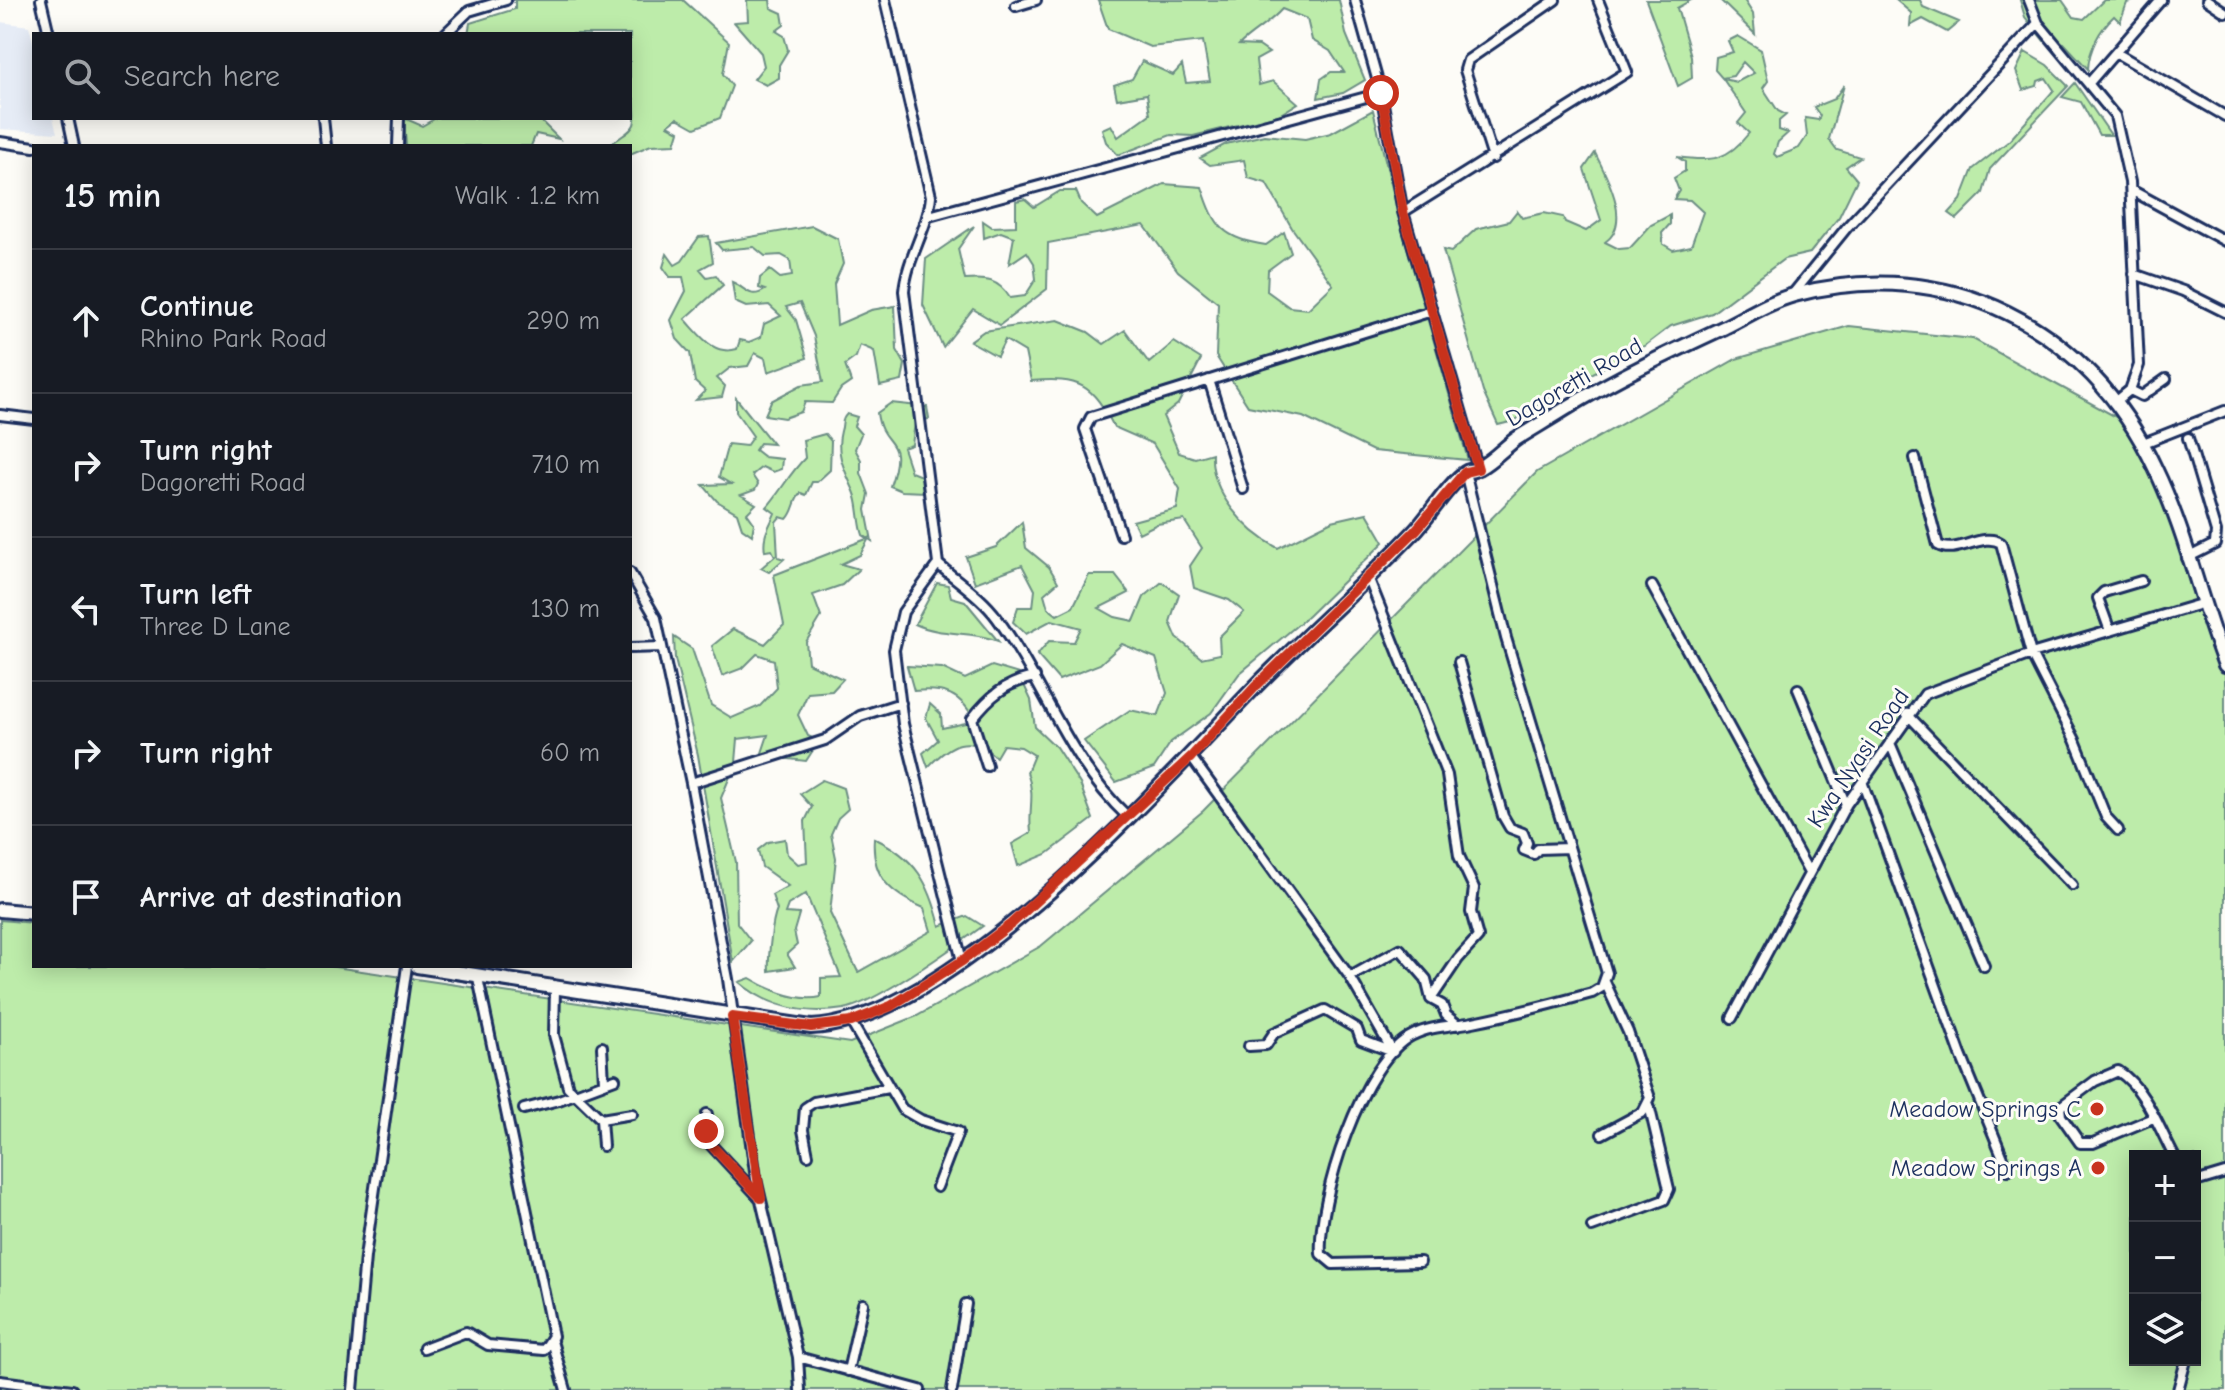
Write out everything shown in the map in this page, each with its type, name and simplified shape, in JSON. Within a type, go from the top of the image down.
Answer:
[{"type":"main road","name":"Dagoretti Road","points":[[427,968],[811,1027],[851,1022],[891,1006],[962,961],[1011,924],[1191,757],[1255,687],[1416,530],[1471,471],[1590,394],[1791,296],[1849,285],[1893,284],[1938,290],[1982,302],[2029,321],[2053,337],[2114,403],[2155,467],[2225,665]]},
{"type":"main road","points":[[0,910],[32,913]]},
{"type":"street","points":[[41,0],[49,32]]},
{"type":"street","points":[[447,32],[469,11],[506,0]]},
{"type":"street","points":[[885,0],[916,121],[931,196],[929,216],[905,274],[904,291],[938,564],[994,614],[1035,677],[1074,750],[1103,794],[1127,816]]},
{"type":"street","points":[[1016,6],[1036,0]]},
{"type":"street","points":[[1355,0],[1381,93],[1403,212],[1432,311],[1471,471],[1506,638],[1599,940],[1607,973],[1605,982],[1628,1032],[1669,1189],[1664,1200],[1592,1227]]},
{"type":"street","points":[[1493,158],[1465,70],[1468,60],[1555,0]]},
{"type":"street","points":[[1403,212],[1627,72],[1598,0]]},
{"type":"street","points":[[2029,0],[2038,23],[2115,116],[2131,190],[2139,365],[2130,390],[2114,403]]},
{"type":"street","points":[[2089,83],[2118,54],[2161,0]]},
{"type":"street","points":[[2207,0],[2225,12]]},
{"type":"street","points":[[1791,296],[1848,226],[2038,23]]},
{"type":"street","points":[[2118,54],[2225,116]]},
{"type":"street","points":[[929,216],[1381,93]]},
{"type":"street","points":[[68,120],[74,144]]},
{"type":"street","points":[[323,120],[326,144]]},
{"type":"street","points":[[398,144],[399,120]]},
{"type":"street","points":[[0,142],[32,147]]},
{"type":"street","points":[[2131,190],[2225,241]]},
{"type":"street","points":[[2134,274],[2183,291],[2225,312]]},
{"type":"street","points":[[1121,535],[1085,423],[1098,414],[1432,311]]},
{"type":"street","points":[[2130,390],[2142,396],[2166,379]]},
{"type":"street","points":[[1209,380],[1243,489]]},
{"type":"street","points":[[2141,444],[2225,411]]},
{"type":"street","points":[[0,415],[32,419]]},
{"type":"street","points":[[2187,558],[2215,544],[2216,532],[2188,438]]},
{"type":"street","points":[[1915,458],[1938,545],[1949,548],[1991,539],[2001,543],[2031,654],[2075,740],[2106,817],[2118,830]]},
{"type":"street","points":[[938,564],[903,612],[896,630],[894,650],[901,703],[962,961]]},
{"type":"street","points":[[1368,577],[1447,775],[1459,856],[1474,888],[1471,912],[1478,937],[1458,959],[1431,999]]},
{"type":"street","points":[[632,580],[656,618],[691,783],[761,1198],[798,1357],[800,1390]]},
{"type":"street","points":[[2110,631],[2098,598],[2104,592],[2141,581]]},
{"type":"street","points":[[1652,586],[1808,871]]},
{"type":"street","name":"Kwa Nyasi Road","points":[[1732,1018],[1846,805],[1863,784],[1907,714],[1925,694],[2031,654],[2201,604]]},
{"type":"street","points":[[632,648],[662,647]]},
{"type":"street","points":[[1459,662],[1503,816],[1510,828],[1523,833],[1527,843],[1524,850],[1534,854],[1538,849],[1569,848]]},
{"type":"street","points":[[987,766],[972,719],[988,699],[1006,687],[1035,677]]},
{"type":"street","points":[[1798,689],[1846,805]]},
{"type":"street","points":[[691,783],[825,740],[860,716],[901,703]]},
{"type":"street","points":[[1907,714],[2072,885]]},
{"type":"street","points":[[1890,743],[1984,966]]},
{"type":"street","points":[[1191,757],[1350,977],[1393,1052]]},
{"type":"street","points":[[1863,784],[1961,1055],[2008,1170]]},
{"type":"street","points":[[1350,977],[1400,949],[1426,979],[1431,999],[1442,1005],[1446,1015],[1458,1025]]},
{"type":"street","points":[[353,1390],[365,1257],[407,968]]},
{"type":"street","points":[[478,978],[525,1192],[553,1330],[552,1341],[566,1390]]},
{"type":"street","points":[[1420,1262],[1333,1264],[1321,1254],[1320,1236],[1343,1149],[1377,1069],[1411,1036],[1592,993],[1605,982]]},
{"type":"street","points":[[555,989],[554,1035],[568,1087],[601,1119],[603,1146]]},
{"type":"street","points":[[1249,1046],[1266,1045],[1274,1033],[1325,1010],[1357,1029],[1361,1040],[1393,1052]]},
{"type":"street","points":[[851,1022],[888,1088],[908,1115],[958,1132],[937,1187]]},
{"type":"street","points":[[602,1047],[604,1081]]},
{"type":"street","points":[[2153,1118],[2093,1143],[2080,1143],[2061,1116],[2060,1107],[2095,1081],[2118,1071],[2132,1080],[2171,1150]]},
{"type":"street","points":[[524,1109],[559,1100],[615,1079]]},
{"type":"street","points":[[808,1155],[803,1130],[805,1108],[814,1102],[888,1088]]},
{"type":"street","points":[[1602,1134],[1649,1105]]},
{"type":"street","points":[[601,1119],[632,1114]]},
{"type":"street","points":[[707,1114],[706,1131],[711,1145],[761,1198]]},
{"type":"street","points":[[2201,1180],[2225,1173]]},
{"type":"street","points":[[848,1371],[863,1304]]},
{"type":"street","points":[[952,1390],[966,1304]]},
{"type":"street","points":[[424,1348],[466,1332],[488,1345],[513,1348],[544,1350],[552,1341]]},
{"type":"street","points":[[798,1357],[920,1390]]},
{"type":"street","points":[[2178,1390],[2184,1366]]},
{"type":"street","points":[[0,1381],[72,1390]]},
{"type":"shaded area","points":[[0,22],[29,26],[32,37],[32,120],[54,120],[57,133],[0,129]]},
{"type":"green space","points":[[515,0],[683,0],[729,42],[723,74],[732,86],[720,118],[695,128],[677,118],[668,125],[679,131],[675,144],[651,145],[632,153],[632,144],[612,144],[634,124],[632,32],[468,32],[470,23],[515,9]]},
{"type":"green space","points":[[747,0],[770,0],[771,8],[782,13],[784,25],[776,31],[784,36],[788,50],[779,65],[779,78],[766,85],[754,79],[764,66],[761,53],[734,22],[748,21]]},
{"type":"green space","points":[[1098,0],[1339,0],[1346,34],[1365,80],[1343,93],[1318,98],[1321,79],[1331,72],[1344,72],[1330,51],[1312,40],[1307,19],[1282,9],[1239,45],[1259,46],[1269,53],[1256,60],[1259,85],[1273,81],[1298,103],[1279,115],[1193,136],[1171,135],[1118,155],[1106,142],[1102,129],[1111,125],[1118,137],[1150,114],[1147,94],[1117,99],[1114,85],[1132,79],[1142,61],[1173,75],[1182,65],[1186,83],[1210,81],[1203,41],[1150,47],[1108,29]]},
{"type":"green space","points":[[1646,0],[1691,0],[1677,8],[1691,56],[1692,78],[1678,86]]},
{"type":"green space","points":[[1720,0],[1744,0],[1753,14],[1755,34]]},
{"type":"green space","points":[[1896,0],[1920,0],[1923,7],[1959,22],[1947,32],[1923,19],[1910,26],[1911,13]]},
{"type":"green space","points":[[2020,0],[2062,0],[2074,17],[2084,19],[2104,0],[2136,0],[2127,3],[2120,22],[2114,16],[2104,27],[2093,47],[2088,69],[2064,43],[2044,41],[2025,17]]},
{"type":"green space","points":[[1738,36],[1761,50],[1768,81],[1763,88],[1778,111],[1786,115],[1779,121],[1779,130],[1788,133],[1778,142],[1774,154],[1777,157],[1799,148],[1807,136],[1805,118],[1818,120],[1820,116],[1814,107],[1834,99],[1844,85],[1829,139],[1837,150],[1860,157],[1846,167],[1857,180],[1839,217],[1810,253],[1784,259],[1712,313],[1671,326],[1646,345],[1557,392],[1514,421],[1498,425],[1483,392],[1443,250],[1451,252],[1476,229],[1509,221],[1517,211],[1522,218],[1544,213],[1563,217],[1565,222],[1586,231],[1601,220],[1584,169],[1595,153],[1617,211],[1613,234],[1605,242],[1619,249],[1630,248],[1651,225],[1670,215],[1670,224],[1662,233],[1663,244],[1673,250],[1691,246],[1703,212],[1690,200],[1674,199],[1679,191],[1674,178],[1685,171],[1685,162],[1677,157],[1718,157],[1733,149],[1749,133],[1738,123],[1746,113],[1723,79],[1737,82],[1754,73],[1743,62],[1733,76],[1722,78],[1715,70],[1716,57],[1733,52],[1728,41]]},
{"type":"green space","points":[[2025,52],[2047,65],[2068,86],[1990,169],[1983,193],[1957,219],[1949,213],[1961,200],[1973,169],[2009,141],[2054,90],[2046,78],[2038,81],[2037,86],[2023,90],[2016,71]]},
{"type":"green space","points":[[2075,83],[2111,135],[2099,135],[2081,102],[2062,97]]},
{"type":"green space","points":[[1373,110],[1404,237],[1468,460],[1373,451],[1303,417],[1248,406],[1216,356],[1218,303],[1178,271],[1144,225],[1048,243],[1047,289],[1000,325],[973,309],[943,347],[923,305],[926,259],[974,226],[958,249],[965,280],[991,281],[1010,298],[1025,296],[1036,279],[1034,263],[1027,252],[1009,264],[1014,237],[1001,232],[984,238],[983,221],[992,227],[1016,226],[1016,201],[1025,199],[1034,207],[1060,191],[1076,191],[1081,203],[1097,218],[1164,184],[1202,187],[1211,212],[1230,235],[1266,245],[1284,232],[1291,253],[1268,270],[1267,291],[1289,307],[1308,309],[1333,285],[1292,228],[1266,183],[1248,178],[1244,160],[1210,165],[1200,158],[1226,144],[1264,135],[1305,139],[1331,133]]},
{"type":"green space","points":[[404,120],[422,126],[432,120],[540,120],[559,139],[536,134],[532,144],[406,144]]},
{"type":"green space","points":[[812,226],[838,239],[843,264],[834,284],[837,325],[871,310],[895,306],[897,350],[905,364],[902,381],[880,386],[874,351],[860,345],[856,357],[845,365],[851,382],[841,389],[832,403],[805,402],[801,412],[784,418],[765,415],[771,401],[801,385],[823,382],[814,336],[800,303],[786,307],[796,320],[807,358],[768,372],[765,358],[755,353],[748,366],[730,368],[717,378],[725,386],[722,397],[696,400],[705,391],[695,382],[690,353],[677,339],[671,320],[686,291],[683,277],[670,277],[663,267],[667,254],[675,265],[682,261],[699,237],[709,236],[713,262],[700,269],[707,277],[716,275],[723,285],[685,319],[714,347],[737,349],[740,340],[749,342],[761,337],[764,324],[781,316],[769,305],[746,307],[735,302],[732,282],[752,293],[760,293],[765,290],[759,288],[760,278],[770,270],[780,278],[792,276],[790,260],[781,255],[765,256],[754,247],[722,250],[716,243]]},
{"type":"green space","points":[[1058,320],[1088,332],[1104,344],[1125,330],[1149,363],[1174,342],[1201,359],[1178,404],[1163,416],[1179,453],[1195,458],[1212,453],[1213,468],[1223,495],[1242,520],[1265,540],[1278,548],[1332,521],[1367,513],[1384,542],[1308,616],[1239,674],[1211,713],[1171,742],[1154,768],[1116,782],[1084,741],[1130,710],[1158,716],[1167,693],[1156,658],[1122,644],[1100,664],[1059,680],[1037,655],[1049,641],[1074,642],[1081,628],[1052,620],[1026,634],[1013,622],[1018,607],[1033,607],[1035,590],[1022,565],[975,583],[966,557],[996,547],[1022,522],[1026,548],[1049,567],[1058,582],[1044,594],[1048,608],[1057,615],[1073,607],[1089,575],[1115,575],[1129,593],[1099,608],[1115,617],[1134,621],[1144,597],[1162,582],[1179,594],[1170,622],[1177,638],[1201,658],[1220,654],[1219,637],[1244,612],[1229,600],[1194,588],[1190,566],[1202,548],[1184,520],[1157,524],[1139,533],[1133,521],[1177,509],[1180,489],[1153,444],[1114,427],[1099,401],[1083,386],[1062,380],[1031,381],[1025,352],[1005,340],[997,356],[970,341],[984,331]]},
{"type":"green space","points":[[1849,326],[1973,339],[2140,430],[2225,652],[2225,1390],[0,1390],[0,920],[32,923],[32,968],[342,968],[850,1043],[917,1016],[1041,946],[1203,811],[1537,472],[1736,359]]},
{"type":"green space","points":[[736,398],[773,444],[760,443],[755,450],[764,457],[782,459],[781,469],[773,472],[762,467],[752,475],[758,484],[755,490],[741,495],[756,504],[747,513],[754,523],[752,535],[742,528],[737,513],[717,501],[703,485],[731,484],[719,477],[728,444],[746,446],[753,436],[736,412]]},
{"type":"green space","points":[[891,403],[927,407],[929,419],[915,422],[912,445],[903,448],[911,472],[921,476],[925,492],[902,491],[890,486],[895,469],[895,450],[880,425],[877,413]]},
{"type":"green space","points":[[847,414],[857,417],[854,426],[861,434],[855,449],[861,460],[861,473],[869,494],[866,510],[872,541],[863,535],[856,496],[840,455],[839,439]]},
{"type":"green space","points":[[825,434],[831,441],[830,470],[817,482],[812,482],[806,495],[801,493],[787,519],[780,517],[776,522],[778,557],[784,559],[769,572],[761,568],[775,556],[772,550],[765,551],[764,545],[775,513],[767,507],[805,458],[803,440]]},
{"type":"green space","points":[[869,538],[860,555],[841,564],[859,569],[842,585],[813,595],[821,617],[806,642],[808,663],[843,679],[832,691],[808,693],[798,715],[808,736],[819,741],[806,761],[761,756],[768,735],[738,739],[736,762],[721,798],[736,862],[737,923],[751,941],[733,962],[698,755],[675,659],[674,637],[692,649],[711,705],[732,718],[760,706],[777,688],[774,660],[757,654],[743,668],[722,676],[712,646],[733,629],[765,644],[784,625],[774,575]]},
{"type":"green space","points":[[937,583],[948,585],[951,597],[965,601],[998,641],[935,631],[915,624]]},
{"type":"green space","points":[[907,666],[942,668],[965,679],[992,666],[1019,674],[1031,700],[1035,727],[1056,747],[1080,784],[1093,819],[1047,854],[1018,866],[1012,844],[1031,833],[1031,789],[1027,772],[1034,755],[1021,747],[1003,745],[996,757],[986,749],[968,743],[952,747],[928,767],[923,753],[938,740],[926,718],[930,704],[941,714],[942,728],[975,721],[964,704],[950,694],[934,690],[914,691]]},
{"type":"green space","points":[[822,780],[843,788],[848,809],[838,818],[831,834],[836,858],[830,913],[858,972],[931,931],[924,908],[902,897],[880,874],[874,838],[900,854],[919,873],[931,896],[940,926],[967,916],[983,926],[915,973],[858,1005],[815,1011],[775,1003],[739,982],[750,978],[784,994],[812,998],[821,997],[821,978],[841,977],[806,894],[788,905],[785,913],[799,914],[794,931],[797,945],[787,954],[795,967],[769,971],[777,910],[772,895],[788,886],[762,867],[758,850],[768,842],[785,839],[787,854],[798,864],[807,862],[805,821],[812,807],[800,794]]},
{"type":"place","name":"Meadow Springs C","points":[[2097,1109]]},
{"type":"place","name":"Meadow Springs A","points":[[2098,1168]]},
{"type":"route","points":[[706,1131],[711,1145],[761,1198],[732,1017],[811,1027],[851,1022],[891,1006],[962,961],[1011,924],[1191,757],[1255,687],[1416,530],[1465,472],[1478,469],[1403,212],[1381,93]]}]
